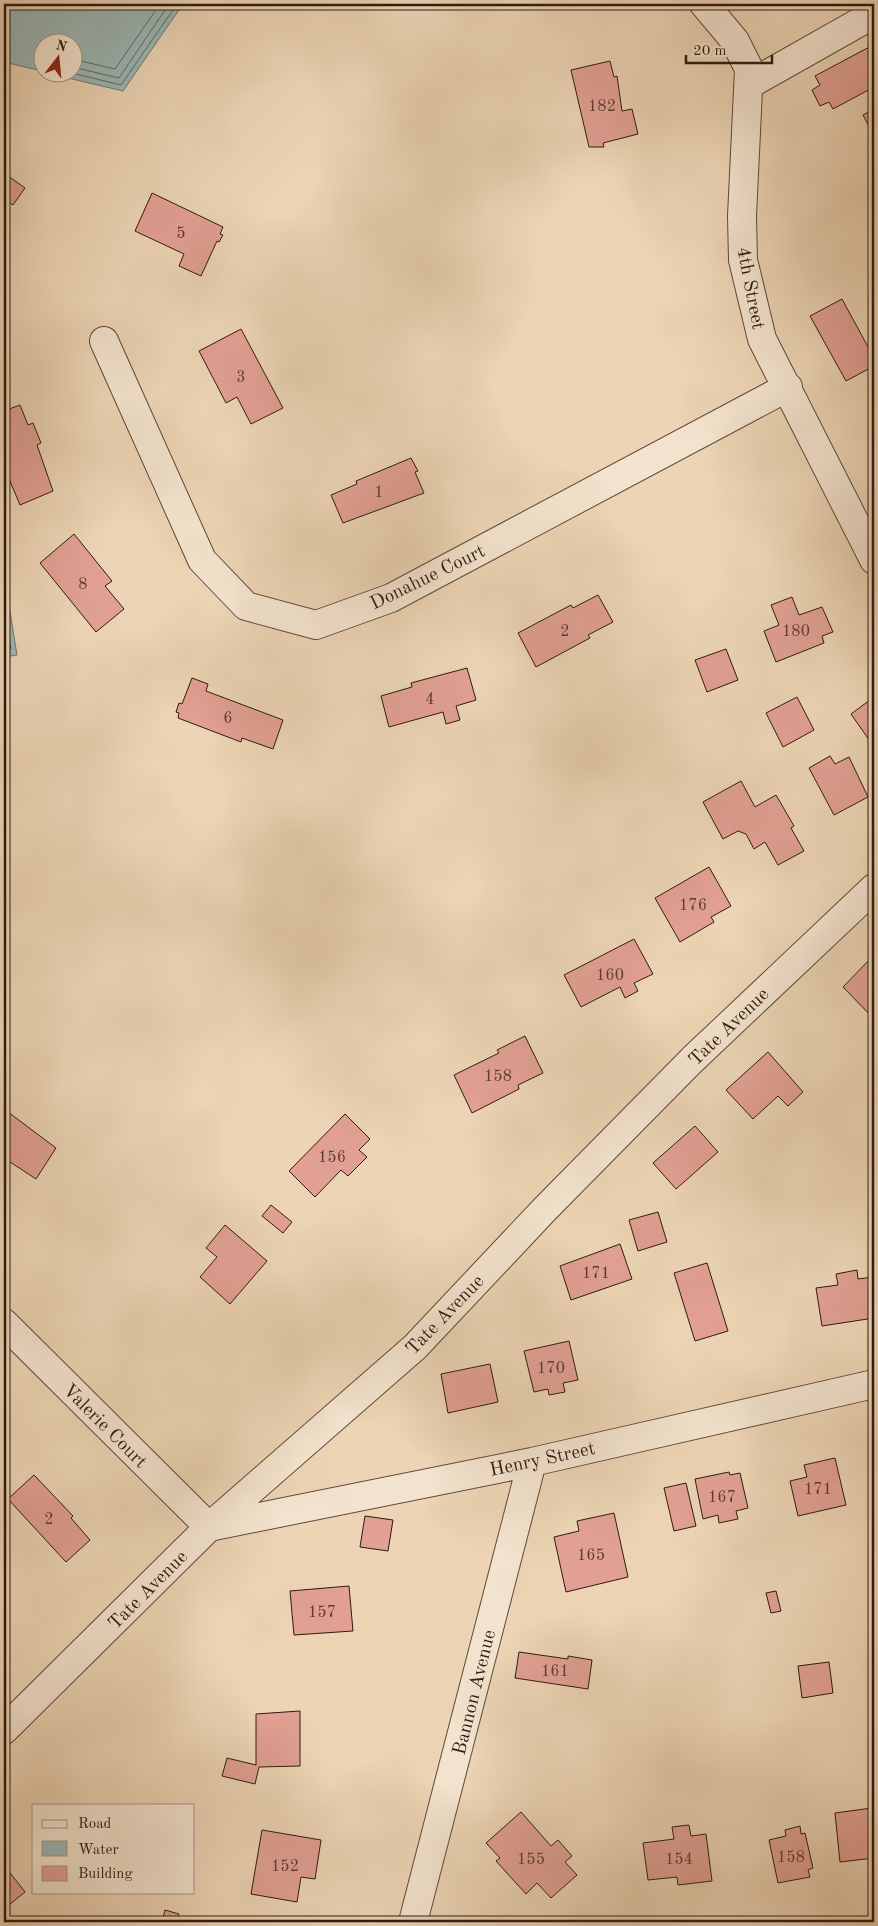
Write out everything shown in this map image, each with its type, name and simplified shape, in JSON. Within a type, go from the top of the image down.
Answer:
[{"type":"street","name":"4th Street","points":[[704,4],[735,41],[749,69],[750,84],[742,216],[743,260],[762,339],[788,386],[874,560]]},
{"type":"street","points":[[750,84],[874,14]]},
{"type":"street","name":"Donahue Court","points":[[104,341],[202,560],[246,606],[316,624],[391,598],[788,386]]},
{"type":"street","name":"Tate Avenue","points":[[4,1730],[209,1527],[415,1347],[545,1209],[693,1059],[874,888]]},
{"type":"street","name":"Valerie Court","points":[[4,1323],[209,1527]]},
{"type":"street","name":"Henry Street","points":[[209,1527],[532,1462],[874,1384]]},
{"type":"street","name":"Bannon Avenue","points":[[413,1922],[532,1462]]},
{"type":"water","points":[[4,4],[183,4],[123,91],[82,81],[82,32],[32,32],[32,69],[4,62]]},
{"type":"water","points":[[4,575],[17,655],[4,657]]},
{"type":"building","points":[[873,45],[874,87],[833,109],[829,102],[820,106],[812,90],[820,85],[815,76]]},
{"type":"building","points":[[610,61],[614,77],[617,76],[622,111],[632,109],[638,134],[603,143],[604,147],[589,147],[571,70]]},
{"type":"building","points":[[874,109],[874,136],[863,115]]},
{"type":"building","points":[[4,173],[25,188],[13,205],[10,203],[4,212]]},
{"type":"building","points":[[152,193],[223,227],[220,234],[223,235],[219,242],[217,241],[201,276],[179,266],[184,254],[135,231]]},
{"type":"building","points":[[842,299],[874,358],[874,366],[846,381],[810,316]]},
{"type":"building","points":[[241,329],[283,408],[251,424],[237,397],[226,403],[199,351]]},
{"type":"building","points":[[20,405],[28,425],[33,423],[41,443],[37,445],[53,491],[20,505],[10,481],[6,482],[4,476],[4,411]]},
{"type":"building","points":[[411,458],[418,471],[415,472],[424,493],[343,523],[331,495],[357,484],[356,481]]},
{"type":"building","points":[[74,534],[112,581],[105,586],[124,609],[96,632],[40,563]]},
{"type":"building","points":[[598,595],[613,622],[588,635],[590,638],[536,667],[518,633],[571,605],[573,608]]},
{"type":"building","points":[[792,597],[799,615],[822,607],[833,632],[822,636],[824,643],[776,662],[764,631],[779,625],[771,605]]},
{"type":"building","points":[[726,649],[738,680],[707,692],[695,660]]},
{"type":"building","points":[[467,668],[476,700],[456,706],[460,720],[446,724],[443,712],[389,727],[381,696],[412,687],[411,683]]},
{"type":"building","points":[[192,678],[208,684],[206,691],[283,720],[273,749],[242,738],[241,742],[178,718],[179,713],[176,712],[179,703],[182,704]]},
{"type":"building","points":[[797,697],[814,730],[783,747],[766,713]]},
{"type":"building","points":[[874,697],[874,747],[851,714]]},
{"type":"building","points":[[830,756],[835,764],[849,757],[868,797],[834,815],[809,768]]},
{"type":"building","points":[[741,781],[755,807],[776,795],[794,826],[791,828],[804,851],[778,865],[765,842],[754,849],[746,834],[738,831],[723,839],[703,802]]},
{"type":"building","points":[[709,867],[731,906],[711,917],[714,922],[680,942],[655,898]]},
{"type":"building","points":[[634,939],[653,974],[634,983],[638,991],[625,998],[620,987],[581,1007],[564,975]]},
{"type":"building","points":[[871,958],[874,961],[874,1019],[843,987]]},
{"type":"building","points":[[525,1036],[543,1073],[518,1085],[519,1089],[472,1113],[454,1075],[499,1053],[497,1050]]},
{"type":"building","points":[[768,1052],[803,1092],[788,1106],[778,1096],[753,1119],[726,1090]]},
{"type":"building","points":[[4,1109],[56,1148],[36,1179],[4,1158]]},
{"type":"building","points":[[345,1114],[370,1139],[359,1150],[367,1157],[348,1176],[341,1170],[315,1197],[289,1171]]},
{"type":"building","points":[[695,1126],[718,1152],[676,1189],[653,1163]]},
{"type":"building","points":[[271,1205],[292,1222],[283,1233],[262,1216]]},
{"type":"building","points":[[658,1212],[667,1242],[638,1251],[629,1220]]},
{"type":"building","points":[[225,1225],[267,1261],[230,1304],[200,1277],[217,1257],[206,1248]]},
{"type":"building","points":[[620,1244],[632,1279],[571,1300],[560,1266]]},
{"type":"building","points":[[707,1263],[728,1331],[695,1341],[674,1273]]},
{"type":"building","points":[[857,1270],[858,1279],[873,1277],[874,1318],[822,1326],[816,1288],[838,1285],[836,1274]]},
{"type":"building","points":[[569,1341],[578,1380],[563,1383],[565,1392],[549,1395],[548,1389],[534,1392],[524,1351]]},
{"type":"building","points":[[490,1364],[498,1402],[448,1413],[441,1374]]},
{"type":"building","points":[[835,1458],[846,1505],[798,1516],[790,1481],[807,1477],[804,1465]]},
{"type":"building","points":[[729,1472],[730,1475],[740,1473],[748,1508],[736,1511],[738,1519],[719,1523],[718,1515],[703,1519],[695,1479]]},
{"type":"building","points":[[34,1475],[73,1516],[71,1518],[90,1540],[66,1562],[8,1499]]},
{"type":"building","points":[[686,1483],[696,1526],[674,1531],[664,1488]]},
{"type":"building","points":[[614,1513],[628,1577],[566,1592],[554,1537],[579,1531],[577,1521]]},
{"type":"building","points":[[365,1516],[393,1520],[388,1551],[360,1547]]},
{"type":"building","points":[[349,1586],[353,1631],[294,1635],[290,1591]]},
{"type":"building","points":[[776,1591],[781,1611],[771,1613],[766,1593]]},
{"type":"building","points":[[519,1652],[568,1659],[568,1656],[592,1660],[588,1689],[515,1678]]},
{"type":"building","points":[[829,1662],[833,1693],[802,1698],[798,1666]]},
{"type":"building","points":[[300,1711],[300,1766],[259,1767],[255,1784],[222,1776],[227,1758],[256,1765],[256,1714]]},
{"type":"building","points":[[872,1808],[874,1858],[840,1862],[835,1813]]},
{"type":"building","points":[[521,1812],[551,1846],[558,1840],[572,1856],[565,1862],[577,1875],[551,1898],[537,1883],[526,1894],[496,1861],[500,1858],[486,1843]]},
{"type":"building","points":[[689,1825],[691,1836],[706,1834],[712,1881],[678,1885],[677,1877],[648,1880],[643,1843],[674,1839],[672,1827]]},
{"type":"building","points":[[800,1826],[801,1834],[805,1833],[813,1868],[808,1870],[810,1877],[778,1883],[769,1840],[786,1836],[785,1830]]},
{"type":"building","points":[[262,1830],[321,1840],[315,1879],[301,1877],[297,1902],[251,1894]]},
{"type":"building","points":[[4,1865],[25,1892],[4,1909]]},
{"type":"building","points":[[165,1910],[179,1914],[176,1922],[162,1922]]}]
